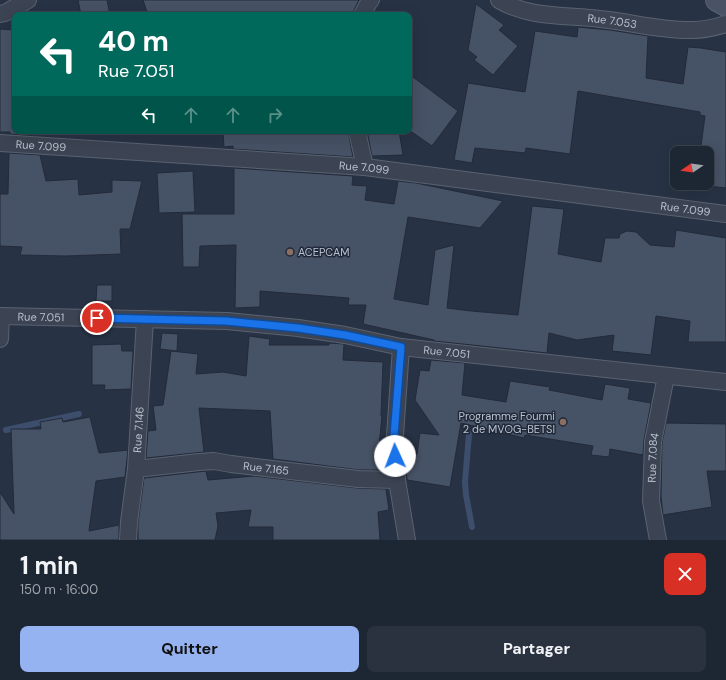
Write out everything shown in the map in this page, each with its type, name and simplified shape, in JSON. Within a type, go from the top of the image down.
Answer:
[{"type":"main road","points":[[717,0],[726,5]]},
{"type":"street","points":[[0,14],[5,13],[28,0]]},
{"type":"street","points":[[363,12],[368,2],[371,0]]},
{"type":"street","name":"Rue 7.053","points":[[499,0],[509,6],[541,14],[599,18],[676,30],[695,30],[726,24]]},
{"type":"street","points":[[358,134],[365,167]]},
{"type":"street","name":"Rue 7.099","points":[[0,143],[365,167],[726,214]]},
{"type":"street","points":[[0,316],[0,339]]},
{"type":"street","name":"Rue 7.051","points":[[0,316],[226,321],[298,328],[345,335],[401,347],[726,382]]},
{"type":"street","name":"Rue 7.146","points":[[128,540],[136,469],[145,319]]},
{"type":"street","points":[[401,347],[394,436],[397,480],[407,540]]},
{"type":"street","name":"Rue 7.084","points":[[658,540],[652,501],[653,442],[666,376]]},
{"type":"street","name":"Rue 7.165","points":[[136,469],[214,461],[351,478],[397,480]]},
{"type":"building","points":[[78,0],[107,0],[109,12],[80,12]]},
{"type":"building","points":[[143,0],[359,0],[354,12],[147,12]]},
{"type":"building","points":[[476,4],[504,25],[499,30],[518,46],[493,75],[474,60],[477,57],[468,50]]},
{"type":"building","points":[[578,27],[648,36],[646,78],[683,84],[688,47],[726,52],[726,188],[714,187],[714,146],[701,146],[705,116],[700,115],[700,112],[578,91],[570,154],[526,148],[525,153],[475,148],[472,163],[454,160],[468,83],[525,92],[535,31],[577,37]]},
{"type":"building","points":[[0,29],[12,30],[12,134],[35,134],[35,136],[10,134],[10,132],[0,132]]},
{"type":"building","points":[[412,76],[458,111],[432,146],[412,132]]},
{"type":"building","points":[[223,134],[349,134],[353,157],[233,149],[233,146],[224,147]]},
{"type":"building","points":[[368,134],[400,134],[403,155],[372,156]]},
{"type":"building","points":[[9,153],[40,155],[46,181],[78,179],[79,195],[112,192],[112,180],[142,181],[130,229],[120,229],[121,254],[66,256],[20,255],[22,247],[0,246],[0,194],[8,194]]},
{"type":"building","points":[[234,168],[353,176],[352,185],[367,186],[365,200],[394,204],[398,181],[416,183],[503,201],[480,228],[408,217],[394,299],[428,305],[435,250],[454,245],[447,308],[518,315],[532,206],[564,209],[558,254],[601,262],[605,238],[619,238],[620,234],[627,231],[636,232],[650,245],[674,247],[676,230],[726,238],[726,342],[688,342],[690,321],[656,316],[651,355],[612,351],[614,335],[577,340],[549,333],[547,353],[434,341],[363,324],[366,305],[348,305],[349,298],[260,291],[260,307],[235,308],[236,245],[200,246],[199,267],[183,267],[182,214],[234,214]]},
{"type":"building","points":[[193,171],[195,212],[159,213],[157,173]]},
{"type":"building","points":[[97,285],[112,285],[112,301],[96,301]]},
{"type":"building","points":[[162,333],[178,334],[177,351],[160,349]]},
{"type":"building","points":[[249,336],[270,339],[269,345],[344,344],[343,360],[383,362],[382,416],[379,446],[386,447],[387,470],[359,470],[273,459],[270,411],[199,408],[204,452],[146,458],[148,431],[156,430],[153,406],[163,405],[171,351],[198,354],[196,374],[223,372],[246,376]]},
{"type":"building","points":[[121,344],[122,351],[133,351],[131,389],[104,390],[105,385],[92,385],[92,345]]},
{"type":"building","points":[[431,360],[465,363],[462,395],[506,402],[510,381],[550,387],[549,390],[602,400],[605,384],[630,388],[628,399],[651,403],[644,440],[643,455],[610,449],[609,457],[591,455],[593,446],[525,435],[524,438],[461,423],[450,487],[407,480],[405,452],[417,454],[420,433],[439,435],[415,400],[420,370],[429,371]]},
{"type":"building","points":[[90,417],[99,453],[128,450],[125,477],[96,481],[89,531],[119,525],[119,540],[0,540],[0,492],[14,514],[11,429],[41,429],[40,422],[62,418],[63,422]]},
{"type":"building","points":[[666,423],[726,424],[726,471],[707,471],[712,507],[663,515],[661,496],[662,443]]},
{"type":"building","points":[[206,471],[208,480],[254,476],[357,488],[386,489],[389,510],[378,512],[380,540],[273,540],[273,527],[248,527],[251,510],[216,513],[218,526],[215,540],[138,540],[138,523],[144,478]]},
{"type":"waterway","points":[[6,430],[79,414]]},
{"type":"waterway","points":[[469,434],[465,482],[472,527]]},
{"type":"place","name":"ACEPCAM","points":[[290,252]]},
{"type":"place","name":"Programme Fourmi 2 de MVOG-BETSI","points":[[563,422]]},
{"type":"route","points":[[97,318],[226,321],[298,328],[345,335],[401,347],[394,436],[395,456]]}]
